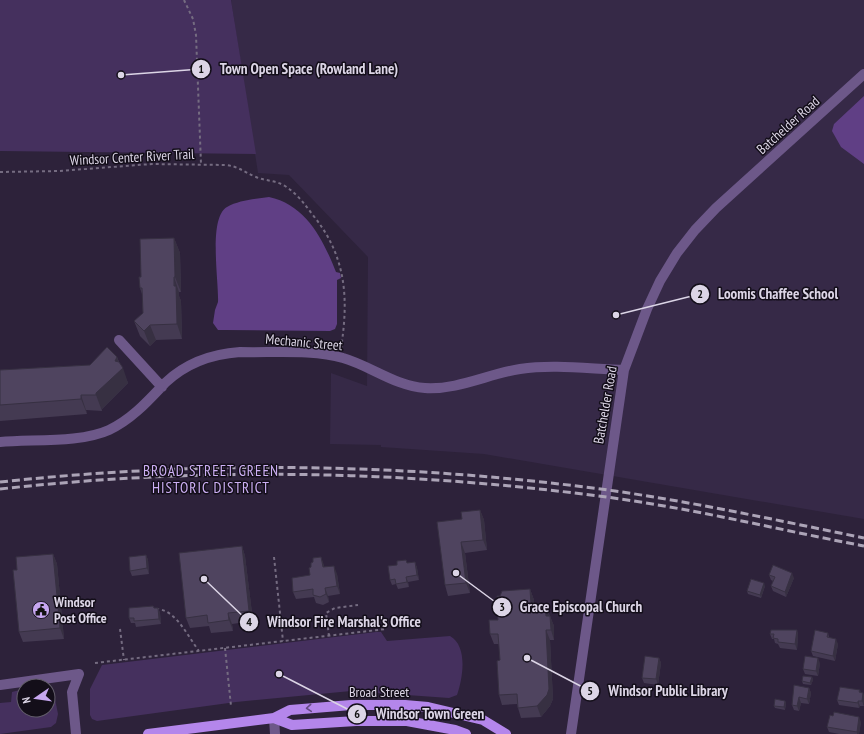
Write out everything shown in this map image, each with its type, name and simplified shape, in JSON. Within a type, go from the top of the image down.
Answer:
[{"type":"main road","name":"Broad Street","points":[[148,734],[274,718],[290,710],[351,705],[406,705],[428,707],[483,720],[506,734]]},
{"type":"main road","points":[[406,705],[407,721]]},
{"type":"main road","points":[[455,730],[459,714]]},
{"type":"main road","name":"Broad Street","points":[[274,718],[292,725],[356,721],[407,721],[455,730],[466,734]]},
{"type":"street","name":"Batchelder Road","points":[[571,734],[624,370],[647,309],[660,281],[677,253],[695,230],[716,208],[864,74]]},
{"type":"street","points":[[119,340],[162,387]]},
{"type":"street","name":"Mechanic Street","points":[[0,442],[78,437],[107,431],[133,415],[162,387],[187,366],[200,360],[226,353],[306,354],[340,357],[397,382],[426,388],[454,386],[507,371],[531,368],[624,370]]},
{"type":"street","points":[[0,684],[79,674],[72,692],[76,734]]},
{"type":"street","points":[[274,718],[276,734]]},
{"type":"path","points":[[184,0],[195,25],[201,164]]},
{"type":"path","name":"Windsor Center River Trail","points":[[0,172],[59,171],[152,164],[201,164],[236,166],[256,178],[279,183],[300,199],[324,229],[338,258],[345,288],[344,328],[340,357]]},
{"type":"path","points":[[274,557],[283,641]]},
{"type":"path","points":[[329,636],[326,613],[334,608],[358,606]]},
{"type":"path","points":[[154,609],[161,609],[176,619],[199,651]]},
{"type":"path","points":[[120,629],[124,660]]},
{"type":"path","points":[[95,663],[386,629]]},
{"type":"path","points":[[225,648],[231,706]]},
{"type":"shaded area","points":[[0,0],[231,0],[256,154],[0,151]]},
{"type":"shaded area","points":[[231,0],[864,0],[864,519],[484,454],[381,447],[381,445],[330,444],[331,373],[367,386],[368,257],[289,175],[258,173]]},
{"type":"shaded area","points":[[864,96],[864,164],[841,147],[832,131],[834,124]]},
{"type":"shaded area","points":[[269,197],[282,201],[293,207],[312,225],[325,247],[336,272],[340,273],[341,278],[337,280],[337,324],[335,329],[330,331],[218,330],[213,323],[218,302],[216,236],[221,213],[227,207],[237,203]]},
{"type":"shaded area","points":[[381,632],[387,641],[450,636],[460,647],[462,655],[461,680],[457,695],[449,698],[351,691],[236,702],[97,721],[92,719],[90,715],[90,689],[102,665]]},
{"type":"shaded area","points":[[16,691],[16,718],[56,718],[56,704],[58,714],[56,723],[51,727],[0,734],[0,703],[11,702],[12,692]]},
{"type":"building","points":[[174,238],[174,286],[176,286],[177,324],[150,325],[144,331],[134,321],[143,313],[142,288],[140,288],[139,277],[141,277],[140,239]]},
{"type":"building","points":[[107,347],[117,357],[115,361],[119,362],[123,368],[96,393],[96,395],[81,395],[81,399],[0,405],[0,370],[90,365]]},
{"type":"building","points":[[480,510],[483,540],[461,542],[466,583],[445,585],[437,522],[462,519],[461,512]]},
{"type":"building","points":[[242,546],[249,611],[228,613],[229,620],[208,623],[207,615],[186,618],[179,553]]},
{"type":"building","name":"Windsor Post Office","points":[[53,554],[60,628],[19,632],[13,570],[17,570],[16,557]]},
{"type":"building","points":[[146,555],[147,568],[130,571],[129,557]]},
{"type":"building","points":[[321,557],[323,567],[334,566],[337,586],[325,588],[326,594],[320,597],[313,595],[313,589],[293,592],[292,578],[310,575],[309,568],[313,562],[313,558]]},
{"type":"building","points":[[406,560],[407,563],[415,562],[417,575],[406,577],[407,582],[396,584],[395,579],[390,580],[388,566],[397,565],[397,561]]},
{"type":"building","points":[[773,565],[792,573],[785,592],[771,586],[775,577],[769,575]]},
{"type":"building","points":[[751,579],[764,583],[760,595],[747,591]]},
{"type":"building","points":[[530,589],[531,605],[545,604],[546,616],[550,616],[551,630],[546,630],[549,689],[547,695],[537,706],[518,708],[517,694],[499,695],[497,661],[500,660],[498,634],[490,634],[489,620],[498,620],[497,596],[500,596],[502,591]]},
{"type":"building","points":[[153,606],[154,608],[158,608],[159,619],[134,621],[134,618],[129,618],[129,608]]},
{"type":"building","points":[[771,630],[797,630],[795,644],[778,642],[778,639],[773,638],[774,634],[770,634]]},
{"type":"building","points":[[815,630],[828,633],[827,637],[836,639],[833,656],[811,651]]},
{"type":"building","points":[[645,656],[659,658],[656,679],[642,678]]},
{"type":"building","points":[[805,656],[818,658],[816,671],[803,669]]},
{"type":"building","points":[[803,676],[812,677],[810,683],[802,681]]},
{"type":"building","points":[[794,685],[809,688],[807,699],[799,697],[797,706],[792,705]]},
{"type":"building","points":[[840,687],[860,690],[859,692],[863,693],[862,701],[858,701],[858,703],[837,700]]},
{"type":"building","points":[[775,699],[785,701],[784,707],[774,706]]},
{"type":"building","points":[[834,712],[859,717],[857,732],[827,727],[830,715],[833,716]]},
{"type":"railway","points":[[0,482],[154,470],[231,468],[385,470],[539,482],[615,491],[677,501],[864,538]]},
{"type":"railway","points":[[0,489],[149,477],[224,475],[299,474],[449,481],[524,487],[665,506],[864,546]]},
{"type":"place","name":"Town Open Space (Rowland Lane)","points":[[121,75]]},
{"type":"place","name":"Loomis Chaffee School","points":[[616,315]]},
{"type":"place","name":"Grace Episcopal Church","points":[[456,573]]},
{"type":"place","name":"Windsor Fire Marshal's Office","points":[[204,579]]},
{"type":"place","name":"Windsor Post Office","points":[[41,610]]},
{"type":"place","name":"Windsor Public Library","points":[[527,658]]},
{"type":"place","name":"Windsor Town Green","points":[[279,674]]},
{"type":"district","name":"BROAD STREET GREEN HISTORIC DISTRICT","points":[[211,480]]}]
